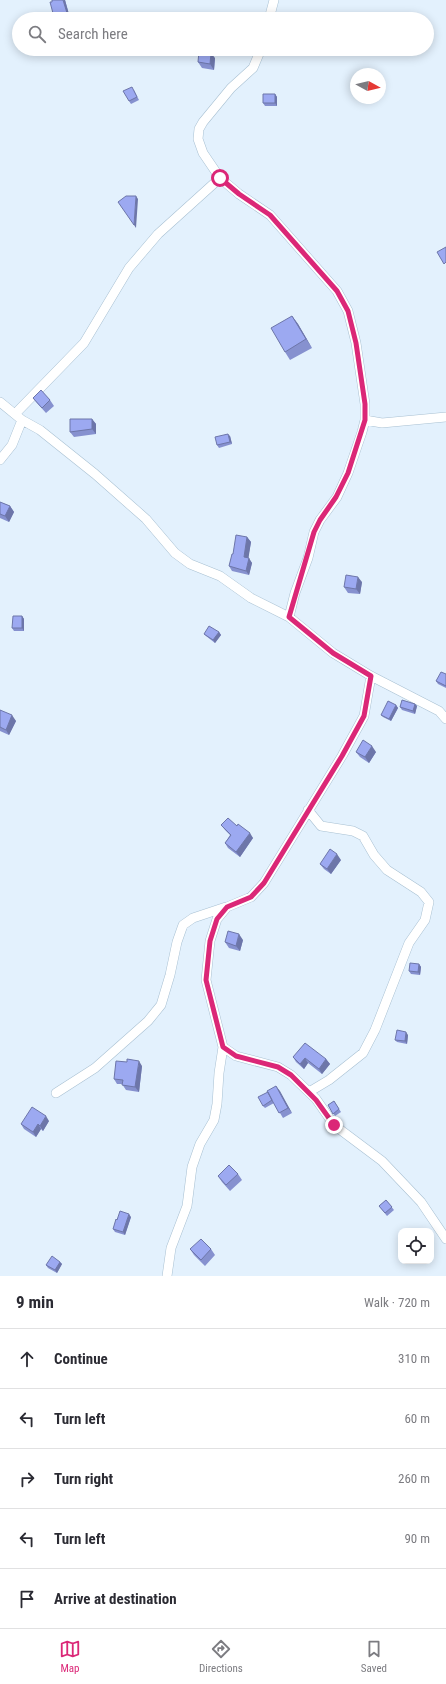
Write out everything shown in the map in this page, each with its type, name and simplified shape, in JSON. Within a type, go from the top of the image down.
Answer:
[{"type":"street","points":[[271,12],[274,0]]},
{"type":"street","points":[[258,56],[253,68],[231,88],[203,122],[199,129],[198,139],[203,153],[220,178],[239,194],[270,215],[337,291],[348,311],[356,343],[365,404],[365,420],[348,473],[336,497],[320,520],[314,532],[289,617]]},
{"type":"street","points":[[0,460],[12,445],[18,417],[84,343],[129,268],[158,234],[220,178]]},
{"type":"street","points":[[0,402],[18,417],[40,430],[95,474],[146,519],[175,553],[190,564],[220,576],[251,598],[289,617],[333,653],[371,676],[417,698],[439,711],[446,719]]},
{"type":"street","points":[[365,420],[382,423],[446,416]]},
{"type":"street","points":[[56,1093],[95,1068],[148,1021],[161,1005],[183,925],[193,918],[227,907],[251,897],[264,883],[342,756],[364,716],[371,676]]},
{"type":"street","points":[[308,810],[321,826],[353,831],[363,836],[374,855],[387,870],[421,892],[429,902],[425,920],[409,943],[375,1030],[363,1053],[329,1080],[309,1092]]},
{"type":"street","points":[[168,1275],[171,1248],[187,1206],[192,1167],[200,1144],[214,1120],[223,1047],[206,980],[210,941],[217,919],[227,907]]},
{"type":"street","points":[[223,1047],[236,1056],[278,1067],[291,1075],[309,1092],[334,1125],[382,1161],[421,1202],[446,1240]]},
{"type":"building","points":[[52,0],[63,0],[67,12],[53,12],[50,2],[52,2]]},
{"type":"building","points":[[199,56],[211,56],[210,64],[198,62]]},
{"type":"building","points":[[132,87],[137,97],[129,101],[123,91]]},
{"type":"building","points":[[263,94],[275,94],[275,103],[263,103]]},
{"type":"building","points":[[126,196],[136,196],[134,225],[118,202]]},
{"type":"building","points":[[446,247],[446,262],[444,264],[437,252]]},
{"type":"building","points":[[292,316],[306,339],[285,352],[271,328]]},
{"type":"building","points":[[41,390],[50,400],[42,408],[33,398]]},
{"type":"building","points":[[70,419],[92,419],[92,429],[70,432]]},
{"type":"building","points":[[228,434],[230,442],[217,445],[215,437]]},
{"type":"building","points":[[0,502],[10,506],[5,516],[0,514]]},
{"type":"building","points":[[236,535],[247,537],[244,557],[249,558],[246,571],[229,566],[233,554]]},
{"type":"building","points":[[346,575],[358,577],[356,589],[344,587]]},
{"type":"building","points":[[13,616],[22,616],[22,628],[12,628]]},
{"type":"building","points":[[209,626],[219,632],[213,640],[204,634]]},
{"type":"building","points":[[441,672],[446,674],[446,686],[436,681]]},
{"type":"building","points":[[402,700],[415,704],[413,711],[400,707]]},
{"type":"building","points":[[388,701],[396,705],[389,719],[381,715]]},
{"type":"building","points":[[0,710],[12,715],[6,730],[0,727]]},
{"type":"building","points":[[363,740],[372,746],[365,757],[356,752]]},
{"type":"building","points":[[228,818],[237,826],[238,824],[250,833],[236,852],[225,843],[231,835],[221,825]]},
{"type":"building","points":[[330,849],[337,854],[327,869],[320,864]]},
{"type":"building","points":[[228,931],[239,934],[236,946],[225,942]]},
{"type":"building","points":[[410,963],[419,964],[418,972],[409,971]]},
{"type":"building","points":[[397,1030],[406,1032],[405,1041],[395,1040]]},
{"type":"building","points":[[305,1043],[326,1059],[319,1069],[305,1058],[300,1064],[293,1057]]},
{"type":"building","points":[[127,1059],[139,1061],[135,1087],[122,1085],[123,1080],[114,1079],[116,1061],[127,1062]]},
{"type":"building","points":[[276,1086],[288,1108],[279,1113],[267,1091]]},
{"type":"building","points":[[268,1092],[272,1100],[263,1106],[258,1097]]},
{"type":"building","points":[[334,1101],[339,1109],[333,1114],[328,1105]]},
{"type":"building","points":[[32,1107],[46,1116],[40,1126],[38,1124],[33,1132],[21,1124]]},
{"type":"building","points":[[229,1165],[238,1174],[226,1185],[218,1176]]},
{"type":"building","points":[[386,1200],[392,1207],[385,1213],[379,1206]]},
{"type":"building","points":[[120,1211],[129,1214],[123,1232],[113,1229]]},
{"type":"building","points":[[201,1239],[211,1249],[201,1260],[190,1249]]},
{"type":"building","points":[[52,1256],[60,1262],[55,1270],[46,1265]]},
{"type":"route","points":[[220,178],[239,194],[270,215],[307,256],[321,275],[337,291],[348,311],[356,343],[365,404],[365,420],[348,473],[336,497],[320,520],[314,532],[308,558],[295,593],[289,617],[333,653],[371,676],[364,716],[342,756],[288,841],[264,883],[251,897],[227,907],[217,919],[210,941],[206,980],[216,1014],[223,1047],[236,1056],[278,1067],[291,1075],[316,1100],[334,1125]]}]
